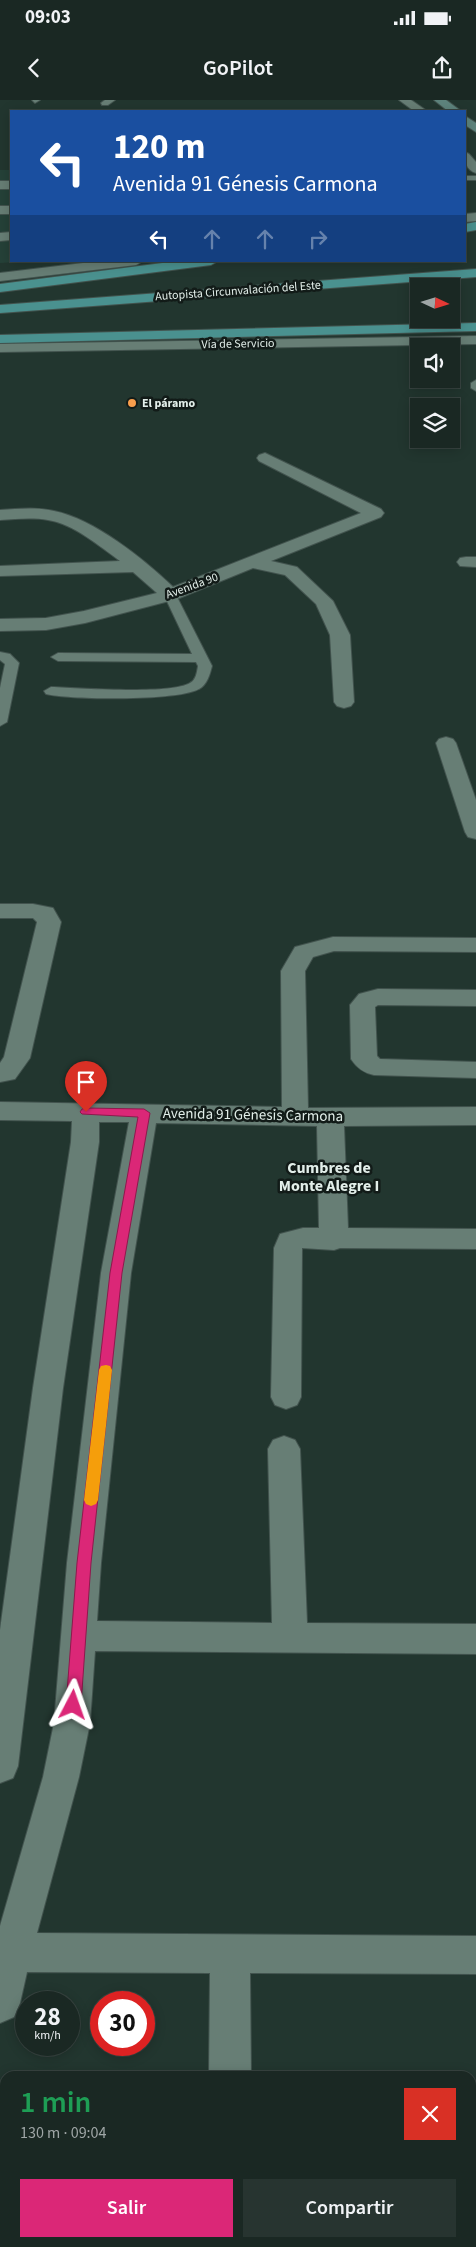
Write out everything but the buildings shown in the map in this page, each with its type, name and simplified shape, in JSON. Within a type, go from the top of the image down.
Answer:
[{"type":"highway","points":[[0,288],[203,262]]},
{"type":"highway","name":"Autopista Circunvalación del Este","points":[[0,309],[476,274]]},
{"type":"highway","points":[[379,294],[410,292]]},
{"type":"highway","name":"Autopista Circunvalación del Este","points":[[259,304],[359,296]]},
{"type":"highway","points":[[0,339],[476,327]]},
{"type":"street","points":[[404,100],[419,110]]},
{"type":"street","points":[[439,100],[454,110]]},
{"type":"street","points":[[466,120],[476,129]]},
{"type":"street","points":[[466,157],[476,169]]},
{"type":"street","points":[[0,277],[128,262]]},
{"type":"street","name":"Vía de Servicio","points":[[0,348],[476,340]]},
{"type":"street","name":"Avenida 90","points":[[0,624],[46,624],[85,617],[170,595],[375,513],[265,458]]},
{"type":"street","points":[[0,514],[55,516],[73,522],[138,566],[161,584],[170,595]]},
{"type":"street","points":[[255,562],[291,572],[324,601],[340,635],[344,702]]},
{"type":"street","points":[[0,571],[138,566]]},
{"type":"street","points":[[446,743],[476,832]]},
{"type":"street","points":[[0,911],[44,913],[49,922],[17,1058],[6,1073],[0,1074]]},
{"type":"street","points":[[295,1116],[293,971],[304,952],[333,944],[476,945]]},
{"type":"street","points":[[476,998],[378,997],[368,999],[362,1005],[364,1059],[374,1066],[476,1070]]},
{"type":"street","name":"Avenida 91 Génesis Carmona","points":[[0,1111],[330,1117],[476,1116]]},
{"type":"street","points":[[0,1766],[48,1388],[85,1142],[86,1112]]},
{"type":"street","points":[[0,2003],[6,1952],[61,1777],[72,1723],[85,1553],[116,1273],[144,1113]]},
{"type":"street","points":[[330,1117],[334,1240]]},
{"type":"street","points":[[286,1397],[288,1248],[290,1240],[302,1238],[334,1240],[476,1239]]},
{"type":"street","points":[[284,1449],[290,1637]]},
{"type":"street","points":[[78,1636],[476,1639]]},
{"type":"street","points":[[6,1952],[476,1955]]},
{"type":"street","points":[[230,1953],[230,2071]]},
{"type":"lane","points":[[476,383],[476,388]]},
{"type":"lane","points":[[51,692],[180,691],[194,686],[202,678],[205,666],[170,595]]},
{"type":"lane","points":[[0,656],[5,657],[12,663],[0,722]]},
{"type":"lane","points":[[58,657],[201,658]]},
{"type":"shaded area","points":[[0,170],[10,170],[10,262],[16,262],[0,263]]},
{"type":"slow traffic","points":[[91,1500],[106,1370]]},
{"type":"place","name":"El páramo","points":[[132,403]]},
{"type":"district","name":"Cumbres de Monte Alegre I","points":[[329,1177]]},
{"type":"route","points":[[73,1705],[84,1563],[116,1273],[144,1113],[86,1112]]}]
